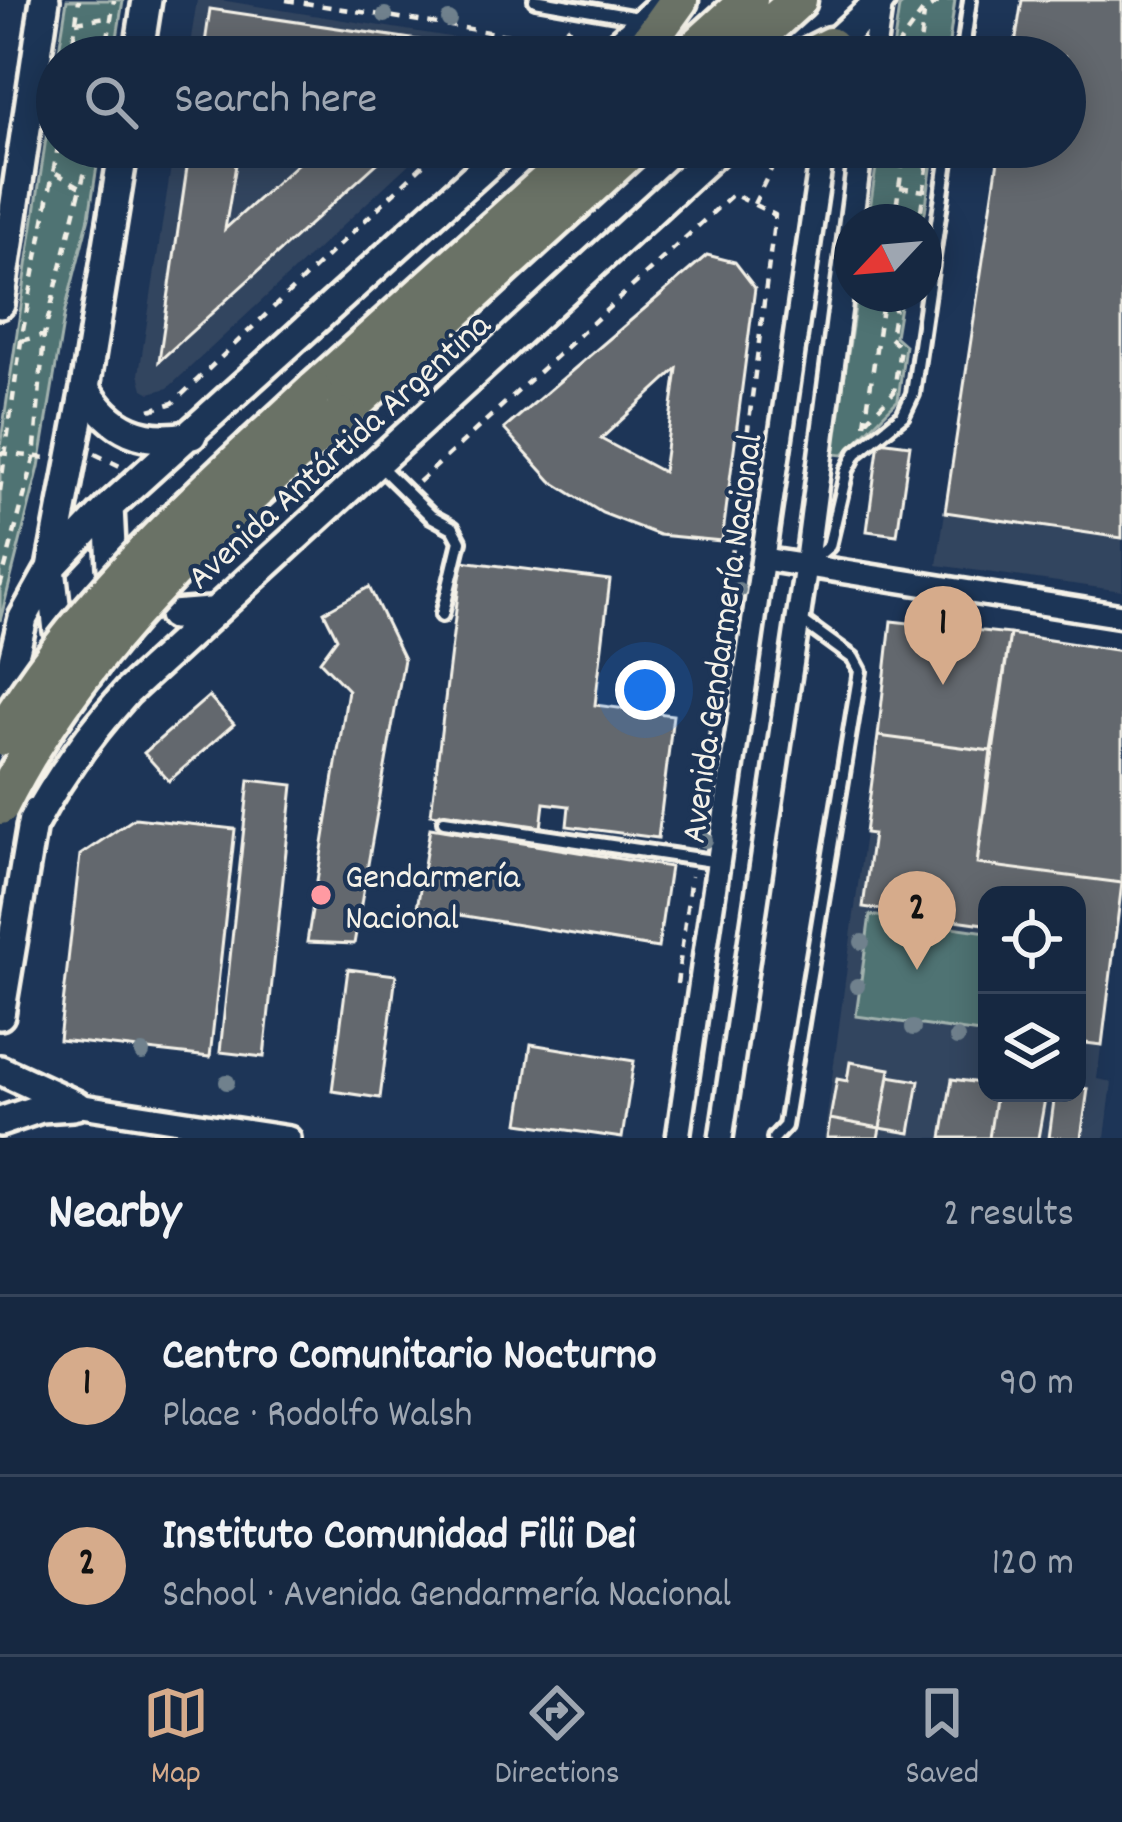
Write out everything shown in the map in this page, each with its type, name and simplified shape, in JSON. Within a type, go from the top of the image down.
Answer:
[{"type":"highway","points":[[653,36],[679,0]]},
{"type":"highway","points":[[709,36],[749,0]]},
{"type":"highway","points":[[758,36],[798,0]]},
{"type":"highway","points":[[0,806],[46,728],[121,624],[260,486],[327,403],[543,168]]},
{"type":"highway","points":[[436,283],[563,168]]},
{"type":"highway","points":[[1,719],[127,569],[610,168]]},
{"type":"highway","points":[[553,219],[630,168]]},
{"type":"main road","points":[[40,36],[45,0]]},
{"type":"main road","points":[[141,36],[147,0]]},
{"type":"main road","points":[[840,36],[881,0]]},
{"type":"main road","points":[[628,36],[656,10]]},
{"type":"main road","points":[[0,304],[36,61]]},
{"type":"main road","points":[[58,631],[51,568],[121,168]]},
{"type":"main road","points":[[1,719],[23,618],[51,568],[110,507],[484,168]]},
{"type":"main road","name":"Avenida Antártida Argentina","points":[[31,828],[89,734],[210,612],[698,168]]},
{"type":"main road","points":[[86,388],[113,424],[141,438],[192,435]]},
{"type":"main road","points":[[110,507],[112,567]]},
{"type":"main road","points":[[173,615],[210,612]]},
{"type":"main road","points":[[0,1015],[37,800]]},
{"type":"main road","points":[[0,1070],[76,1106]]},
{"type":"main road","points":[[0,1122],[41,1108],[76,1106]]},
{"type":"street","points":[[876,36],[881,0]]},
{"type":"street","name":"Avenida Gendarmería Nacional","points":[[678,1138],[820,168]]},
{"type":"street","name":"Avenida Gendarmería Nacional","points":[[721,1138],[806,566],[858,168]]},
{"type":"street","points":[[764,559],[1122,616]]},
{"type":"street","points":[[76,1106],[290,1138]]},
{"type":"lane","points":[[535,0],[587,9],[656,10]]},
{"type":"lane","points":[[965,36],[970,0]]},
{"type":"lane","points":[[806,566],[829,546],[847,470],[862,447],[903,415],[913,394],[946,168]]},
{"type":"lane","points":[[377,462],[431,516],[452,528],[460,541],[442,615]]},
{"type":"lane","points":[[774,1138],[785,1126],[860,671],[853,658],[798,618]]},
{"type":"lane","points":[[444,820],[719,862]]},
{"type":"path","points":[[74,36],[79,0]]},
{"type":"path","points":[[108,36],[114,0]]},
{"type":"path","points":[[286,0],[517,36]]},
{"type":"path","points":[[905,36],[924,10],[943,0]]},
{"type":"path","points":[[559,36],[587,9]]},
{"type":"path","points":[[920,36],[924,10]]},
{"type":"path","points":[[76,22],[111,16]]},
{"type":"path","points":[[0,491],[21,340],[55,168]]},
{"type":"path","points":[[0,587],[34,459],[44,335],[87,168]]},
{"type":"path","points":[[138,407],[153,411],[173,403],[420,168]]},
{"type":"path","points":[[754,204],[772,168]]},
{"type":"path","points":[[897,204],[902,168]]},
{"type":"path","points":[[922,204],[927,168]]},
{"type":"path","points":[[54,171],[82,188]]},
{"type":"path","points":[[899,188],[924,191]]},
{"type":"path","points":[[408,493],[733,194],[775,215],[675,998]]},
{"type":"path","points":[[862,447],[881,312]]},
{"type":"path","points":[[890,338],[894,312]]},
{"type":"path","points":[[21,340],[44,335]]},
{"type":"path","points":[[866,422],[894,392],[900,347],[890,338],[878,337]]},
{"type":"shaded area","points":[[197,0],[220,0],[444,36],[191,36]]},
{"type":"shaded area","points":[[171,168],[404,168],[168,388],[150,393],[143,389],[139,374]]},
{"type":"shaded area","points":[[945,512],[1122,538],[1122,591],[937,565]]},
{"type":"shaded area","points":[[878,736],[991,751],[977,864],[1122,883],[1097,1079],[1112,1082],[1105,1138],[824,1138]]},
{"type":"green space","points":[[67,0],[123,0],[117,36],[61,36]]},
{"type":"green space","points":[[907,0],[955,0],[950,36],[895,36],[899,7]]},
{"type":"green space","points":[[42,168],[97,168],[65,311],[39,467],[0,621],[0,447]]},
{"type":"green space","points":[[876,168],[931,168],[926,204],[871,204]]},
{"type":"green space","points":[[854,312],[899,312],[895,336],[905,345],[898,400],[843,455],[833,454]]},
{"type":"green space","points":[[870,915],[978,931],[978,1033],[856,1016]]},
{"type":"building","points":[[1022,0],[1122,0],[1122,538],[945,512],[997,168],[1086,168],[1086,36],[1016,36]]},
{"type":"building","points":[[210,9],[391,36],[206,36]]},
{"type":"building","points":[[187,168],[235,168],[225,229],[293,168],[372,168],[159,361]]},
{"type":"building","points":[[707,255],[735,262],[755,288],[722,541],[659,535],[602,513],[551,481],[504,429]],"holes":[[[677,369],[663,472],[601,439]]]},
{"type":"building","points":[[879,441],[910,445],[897,535],[867,531]]},
{"type":"building","points":[[462,561],[610,580],[595,705],[673,715],[658,838],[567,826],[569,806],[544,803],[541,828],[431,814]]},
{"type":"building","points":[[369,587],[404,659],[354,944],[307,942],[348,690],[320,661],[337,638],[324,612]]},
{"type":"building","points":[[891,621],[1010,634],[991,751],[878,736]]},
{"type":"building","points":[[1010,634],[1122,651],[1122,883],[977,864]]},
{"type":"building","points":[[209,696],[234,724],[169,781],[144,753]]},
{"type":"building","points":[[878,736],[991,751],[977,864],[1122,883],[1102,1045],[1086,1043],[1086,886],[978,886],[978,923],[863,907],[873,834],[865,833]]},
{"type":"building","points":[[249,780],[293,785],[264,1057],[220,1052]]},
{"type":"building","points":[[135,818],[235,829],[210,1057],[59,1040],[80,855]]},
{"type":"building","points":[[430,828],[670,867],[658,948],[417,908]]},
{"type":"building","points":[[348,969],[396,975],[380,1098],[332,1091]]},
{"type":"building","points":[[531,1044],[634,1061],[622,1138],[519,1123]]},
{"type":"building","points":[[850,1062],[890,1069],[880,1128],[830,1119],[837,1079],[847,1081]]},
{"type":"building","points":[[889,1076],[919,1081],[910,1133],[880,1128]]},
{"type":"building","points":[[952,1079],[978,1083],[978,1102],[995,1102],[989,1138],[942,1138]]},
{"type":"building","points":[[1088,1089],[1081,1138],[1049,1138],[1054,1102],[1086,1102]]},
{"type":"building","points":[[995,1102],[1044,1102],[1038,1138],[989,1138]]},
{"type":"building","points":[[830,1119],[880,1128],[878,1138],[827,1138]]},
{"type":"tunnel","points":[[36,800],[44,738]]},
{"type":"place","name":"Centro Comunitario Nocturno","points":[[943,685]]},
{"type":"place","name":"Gendarmería Nacional","points":[[321,895]]},
{"type":"place","name":"Instituto Comunidad Filii Dei","points":[[917,970]]}]
